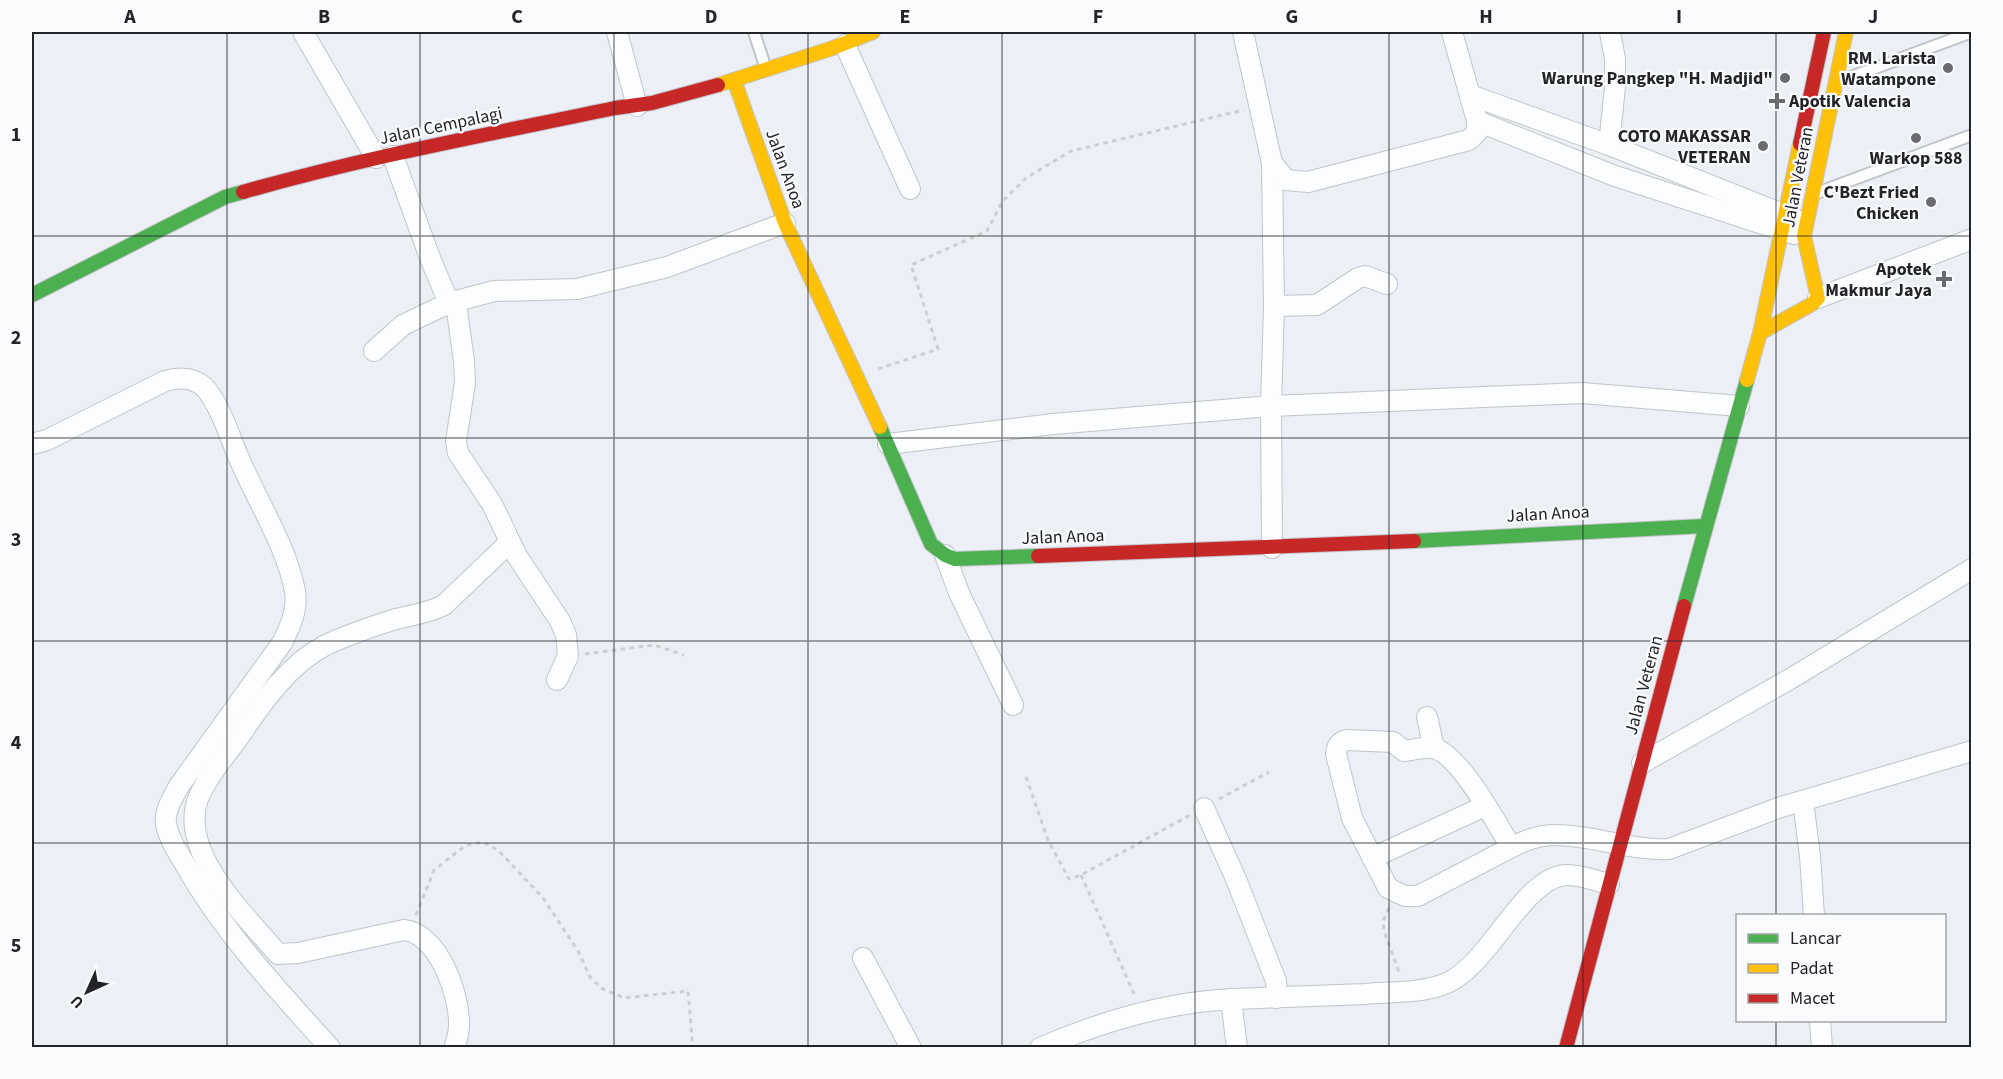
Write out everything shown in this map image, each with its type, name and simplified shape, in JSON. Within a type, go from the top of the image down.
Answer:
[{"type":"street","points":[[303,32],[384,157],[449,303],[457,311],[465,383],[456,441],[458,453],[492,504],[509,543],[560,621],[566,635],[568,656],[557,680]]},
{"type":"street","points":[[617,32],[637,106]]},
{"type":"street","name":"Jalan Cempalagi","points":[[32,295],[225,197],[302,175],[615,108],[637,106],[734,80],[845,45],[873,32]]},
{"type":"street","points":[[1242,32],[1272,163],[1274,306],[1271,406],[1272,548]]},
{"type":"street","points":[[1272,163],[1286,180],[1308,182],[1469,140],[1477,132],[1477,121],[1452,32]]},
{"type":"street","points":[[1609,145],[1616,87],[1615,59],[1610,32]]},
{"type":"street","name":"Jalan Veteran","points":[[1566,1047],[1705,526],[1760,333],[1824,32]]},
{"type":"street","name":"Jalan Veteran","points":[[1818,298],[1805,229],[1846,32]]},
{"type":"street","points":[[845,45],[910,189]]},
{"type":"street","name":"Jalan Anoa","points":[[734,80],[785,223],[888,444],[931,543],[945,555],[955,559],[1272,548],[1705,526]]},
{"type":"street","points":[[1470,94],[1609,145],[1784,224]]},
{"type":"street","points":[[1477,121],[1615,176],[1805,229]]},
{"type":"street","points":[[374,351],[403,325],[449,303],[494,291],[577,289],[667,267],[785,223]]},
{"type":"street","points":[[1760,333],[1812,304],[1818,298],[1971,239]]},
{"type":"street","points":[[1274,306],[1317,305],[1358,278],[1365,276],[1387,284]]},
{"type":"street","points":[[32,444],[47,440],[175,378],[187,378],[202,386],[222,419],[274,532],[295,591],[295,603],[292,621],[282,643],[179,786],[166,817],[166,826],[176,849],[204,897],[263,973],[330,1047]]},
{"type":"street","points":[[888,444],[1053,424],[1271,406],[1582,393],[1739,406]]},
{"type":"street","points":[[454,1047],[458,1038],[459,1012],[447,970],[430,945],[413,931],[404,930],[298,953],[278,954],[227,892],[201,852],[195,829],[197,801],[210,776],[269,694],[306,659],[325,646],[444,605],[509,543]]},
{"type":"street","points":[[945,555],[959,593],[1013,705]]},
{"type":"street","points":[[1642,763],[1790,679],[1971,569]]},
{"type":"street","points":[[1427,717],[1434,748]]},
{"type":"street","points":[[1511,847],[1464,772],[1446,755],[1434,748],[1404,751],[1393,742],[1346,740],[1336,746],[1352,818],[1388,888],[1405,896],[1418,896],[1533,837],[1555,835],[1618,849],[1669,849],[1742,820],[1971,751]]},
{"type":"street","points":[[1803,801],[1814,914]]},
{"type":"street","points":[[1372,858],[1485,806]]},
{"type":"street","points":[[1204,807],[1236,879],[1277,991]]},
{"type":"street","points":[[1040,1047],[1138,1014],[1181,1005],[1277,991],[1405,991],[1441,985],[1458,978],[1473,964],[1525,901],[1554,878],[1575,876],[1611,879]]},
{"type":"street","points":[[863,958],[911,1047]]},
{"type":"street","points":[[1231,999],[1237,1047]]},
{"type":"street","points":[[1820,1022],[1821,1047]]},
{"type":"lane","points":[[754,32],[766,69]]},
{"type":"lane","points":[[1836,83],[1971,32]]},
{"type":"lane","points":[[1812,195],[1971,135]]},
{"type":"path","points":[[856,376],[938,349],[911,265],[987,231],[1002,202],[1026,178],[1071,151],[1259,106]]},
{"type":"path","points":[[568,656],[654,645],[684,655]]},
{"type":"path","points":[[1026,777],[1048,840],[1069,879],[1081,875],[1269,772]]},
{"type":"path","points":[[404,930],[419,911],[434,870],[466,845],[483,842],[498,850],[543,898],[578,951],[590,977],[601,988],[624,998],[688,992],[693,1047]]},
{"type":"path","points":[[1081,875],[1136,996]]},
{"type":"path","points":[[1396,892],[1383,921],[1384,931],[1400,976]]},
{"type":"traffic: fast","points":[[32,295],[225,197],[243,192]]},
{"type":"traffic: fast","points":[[1684,606],[1747,380]]},
{"type":"traffic: fast","points":[[880,427],[931,544],[945,555],[955,559],[1038,556]]},
{"type":"traffic: fast","points":[[1414,541],[1705,526]]},
{"type":"traffic: slow","points":[[718,85],[833,48],[873,32]]},
{"type":"traffic: slow","points":[[1760,333],[1812,304],[1818,298],[1804,236],[1846,32]]},
{"type":"traffic: slow","points":[[734,80],[785,223],[880,427]]},
{"type":"traffic: slow","points":[[1747,380],[1760,333],[1800,144]]},
{"type":"traffic: jam","points":[[1800,144],[1824,32]]},
{"type":"traffic: jam","points":[[243,192],[382,157],[615,108],[652,103],[718,85]]},
{"type":"traffic: jam","points":[[1038,556],[1414,541]]},
{"type":"traffic: jam","points":[[1566,1048],[1684,606]]},
{"type":"place","name":"RM. Larista Watampone","points":[[1948,68]]},
{"type":"place","name":"Warung Pangkep \"H. Madjid\"","points":[[1785,78]]},
{"type":"place","name":"Apotik Valencia","points":[[1777,101]]},
{"type":"place","name":"Warkop 588","points":[[1916,138]]},
{"type":"place","name":"COTO MAKASSAR VETERAN","points":[[1763,146]]},
{"type":"place","name":"C'Bezt Fried Chicken","points":[[1931,202]]},
{"type":"place","name":"Apotek Makmur Jaya","points":[[1944,279]]}]
